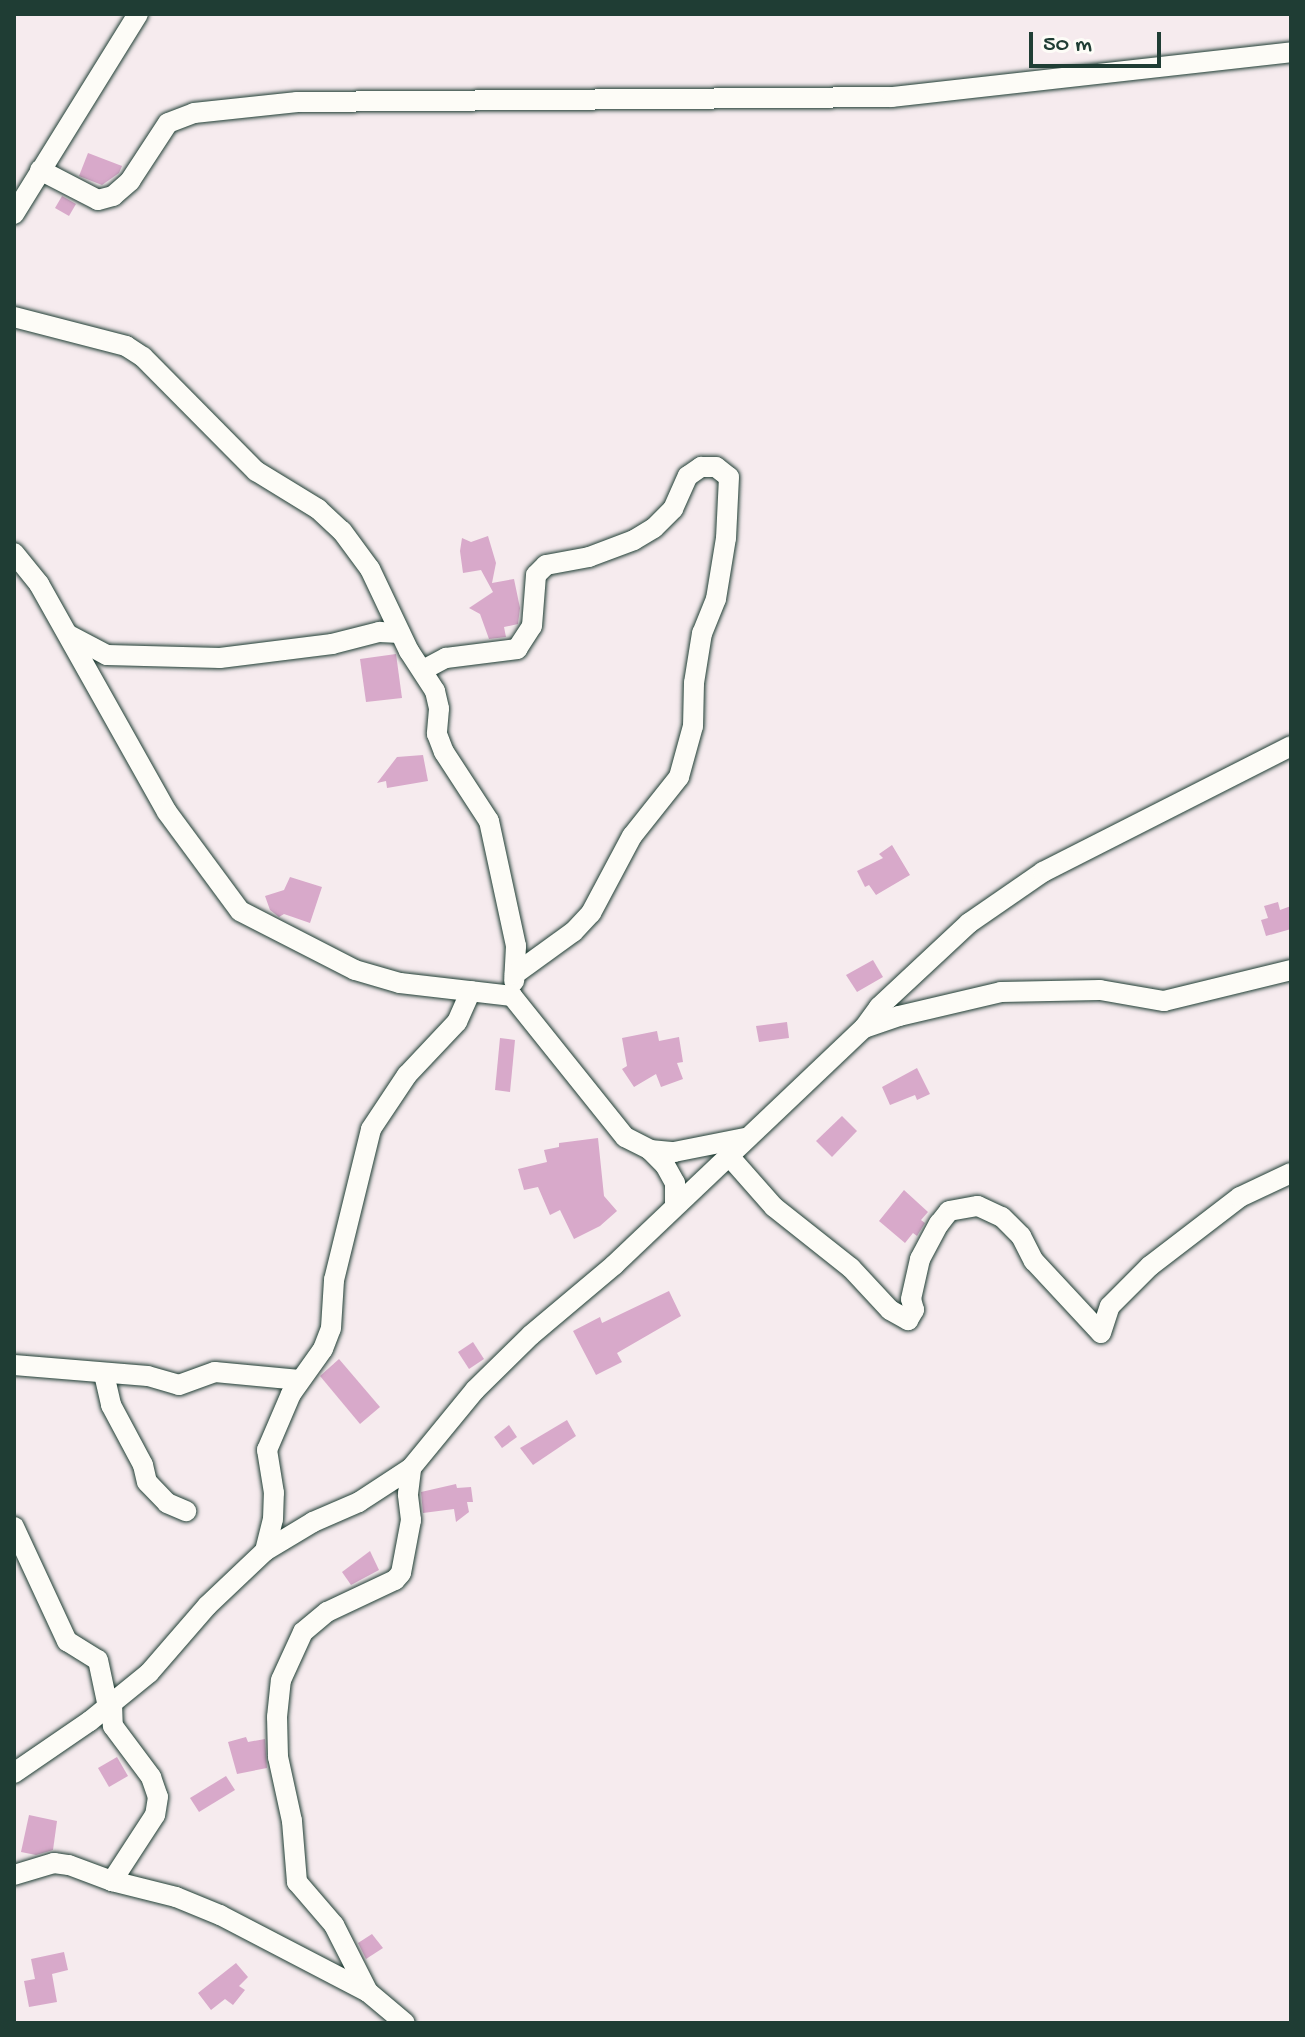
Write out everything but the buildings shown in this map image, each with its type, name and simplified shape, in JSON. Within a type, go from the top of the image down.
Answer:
[{"type":"street","points":[[14,214],[138,14]]},
{"type":"street","points":[[40,170],[98,200],[113,196],[130,181],[168,123],[194,113],[297,102],[892,97],[1291,52]]},
{"type":"street","points":[[14,317],[126,346],[143,357],[256,471],[318,509],[342,531],[370,569],[400,633],[435,691],[439,709],[437,734],[444,752],[489,821],[516,946],[512,996]]},
{"type":"street","points":[[423,670],[446,658],[517,649],[532,626],[536,575],[546,565],[589,557],[634,540],[673,509],[688,476],[701,467],[716,467],[729,477],[726,538],[716,599],[702,633],[694,683],[693,726],[679,777],[632,836],[591,913],[573,932],[515,974]]},
{"type":"street","points":[[14,553],[39,584],[167,812],[240,911],[355,970],[400,983],[512,996],[625,1137],[650,1150],[674,1152],[748,1137]]},
{"type":"street","points":[[66,633],[107,655],[220,658],[307,648],[379,632],[400,633]]},
{"type":"street","points":[[14,1773],[90,1721],[111,1712],[207,1606],[265,1551],[313,1522],[400,1489],[411,1468],[475,1390],[729,1156],[864,1028],[879,1007],[969,923],[1043,872],[1205,793],[1291,746]]},
{"type":"street","points":[[864,1028],[899,1016],[1001,992],[1100,990],[1164,1001],[1291,970]]},
{"type":"street","points":[[265,1551],[273,1519],[274,1493],[267,1450],[300,1380],[323,1349],[331,1328],[334,1280],[371,1129],[407,1075],[457,1022],[471,991]]},
{"type":"street","points":[[650,1150],[675,1183],[675,1206]]},
{"type":"street","points":[[729,1156],[774,1207],[851,1268],[890,1310],[908,1320],[914,1310],[911,1299],[920,1259],[939,1224],[949,1211],[978,1206],[1002,1217],[1021,1236],[1034,1261],[1094,1330],[1101,1333],[1110,1306],[1150,1266],[1240,1197],[1291,1173]]},
{"type":"street","points":[[14,1365],[148,1376],[179,1385],[215,1372],[300,1380]]},
{"type":"street","points":[[104,1374],[111,1405],[143,1465],[147,1482],[167,1503],[186,1511]]},
{"type":"street","points":[[368,1992],[334,1925],[297,1882],[292,1821],[278,1757],[277,1717],[281,1680],[303,1632],[327,1612],[395,1580],[401,1573],[411,1520],[400,1489]]},
{"type":"street","points":[[14,1527],[67,1641],[98,1660],[111,1712],[151,1777],[158,1797],[155,1815],[112,1881]]},
{"type":"street","points":[[14,1875],[54,1863],[176,1897],[220,1915],[368,1992],[405,2023]]}]
